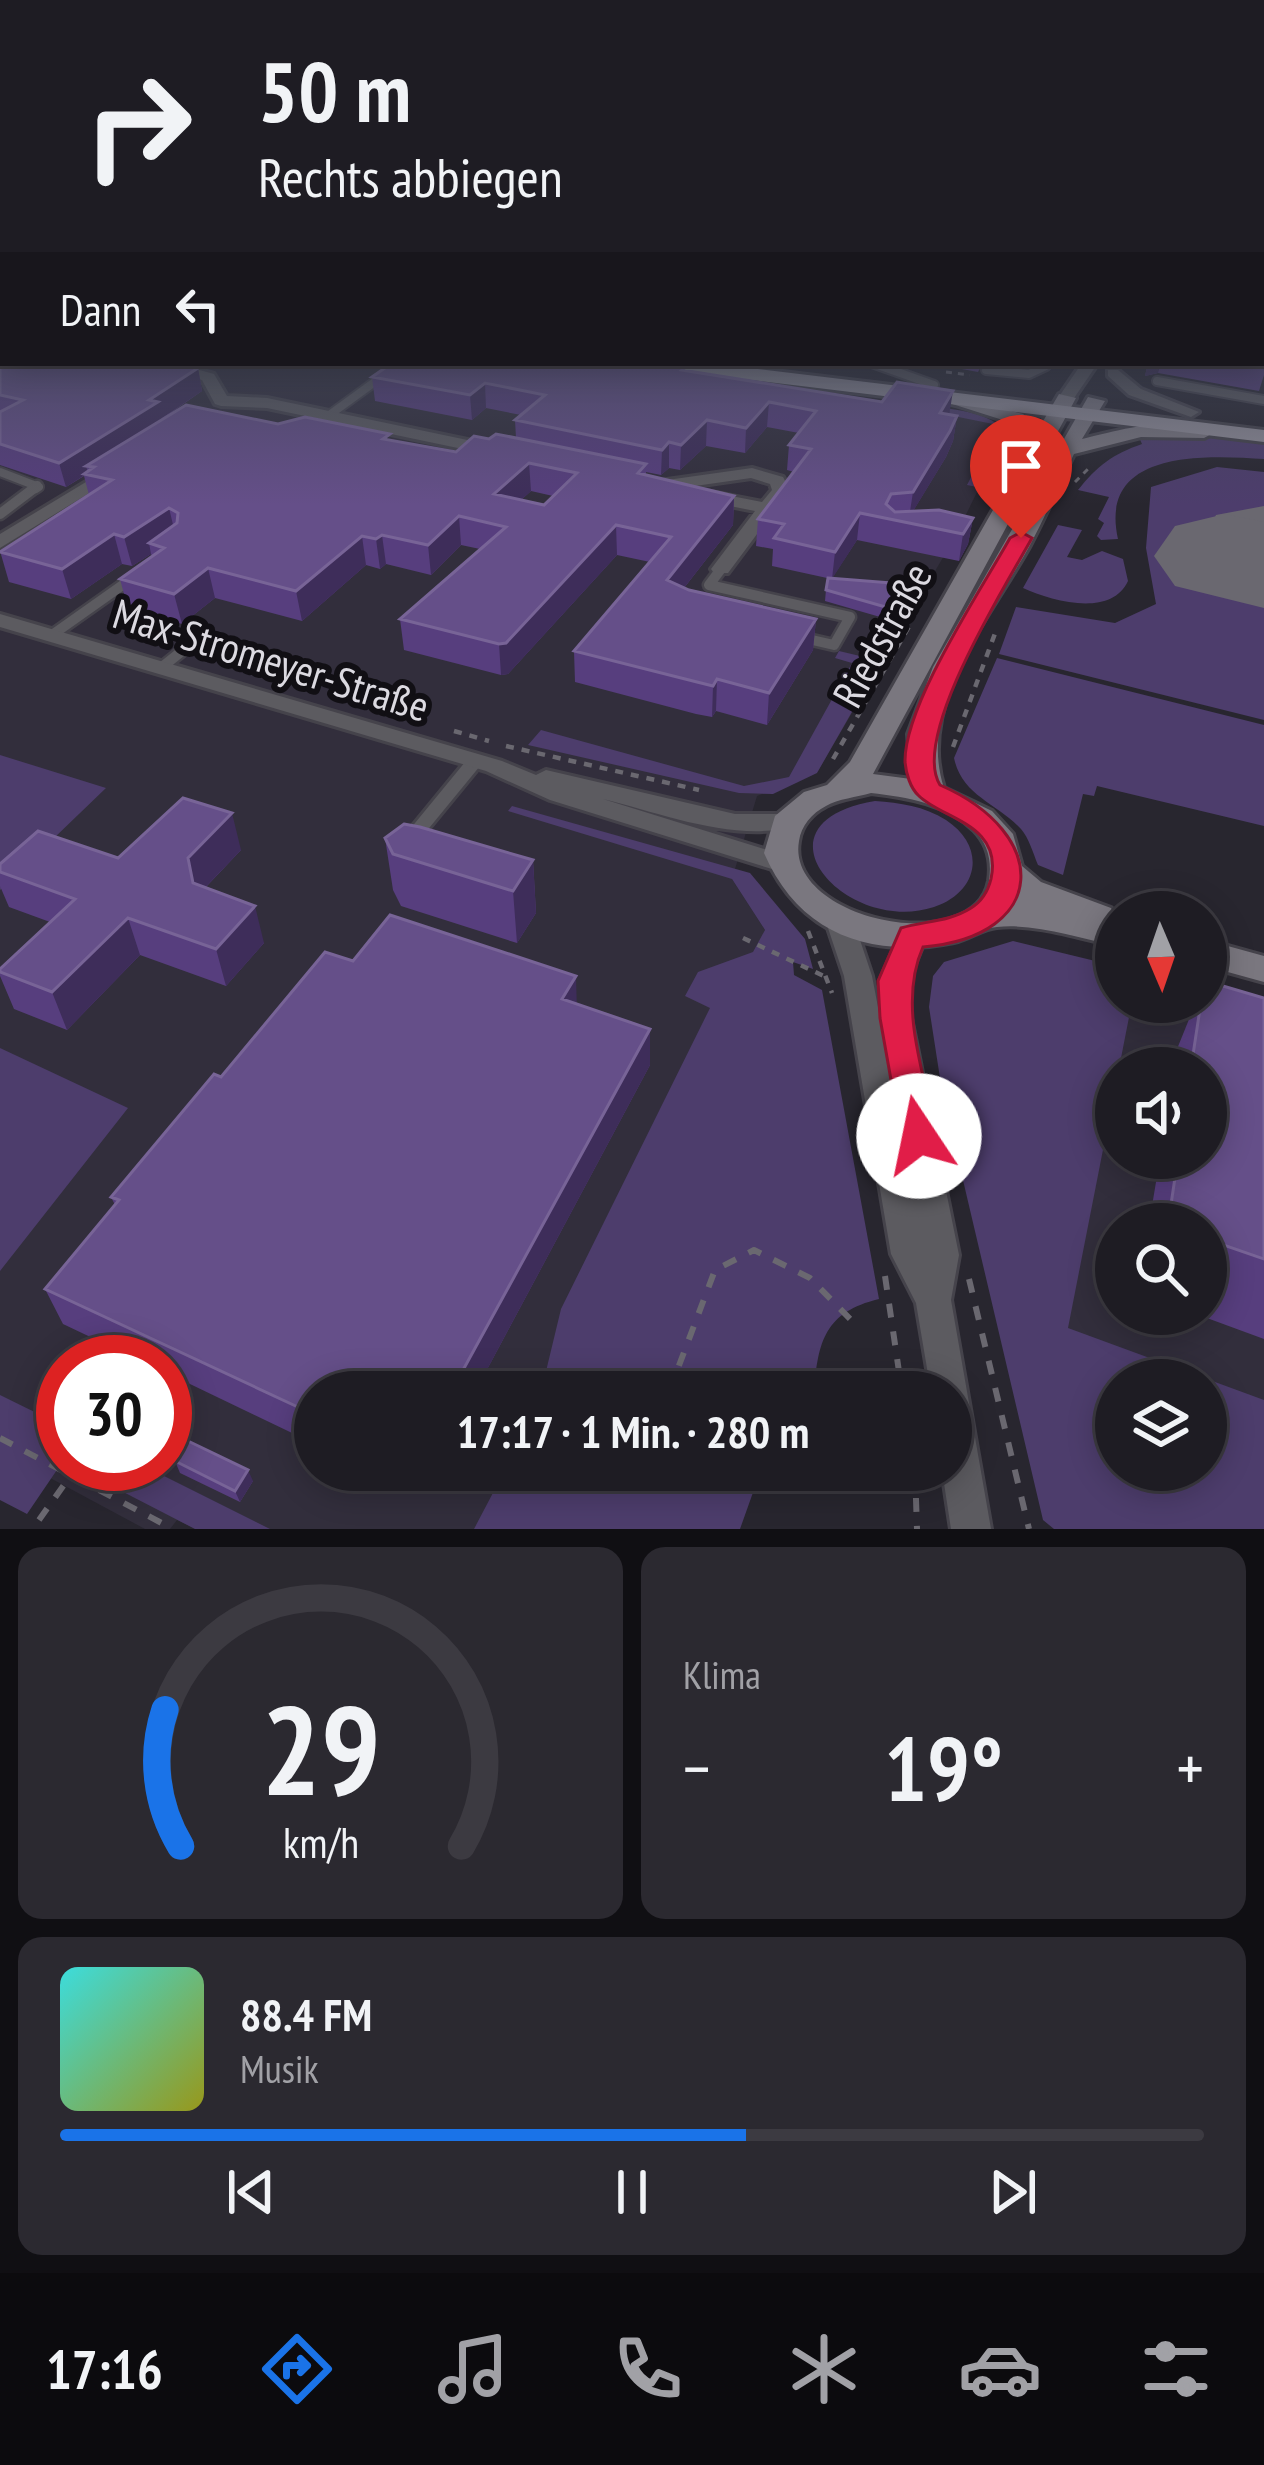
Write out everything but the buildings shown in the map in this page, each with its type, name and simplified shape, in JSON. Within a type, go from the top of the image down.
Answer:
[{"type":"main road","points":[[691,366],[1264,422]]},
{"type":"main road","points":[[752,366],[943,391]]},
{"type":"main road","points":[[1091,407],[1264,436]]},
{"type":"street","points":[[167,366],[208,377],[221,400]]},
{"type":"street","points":[[1062,404],[1088,366]]},
{"type":"street","points":[[1091,407],[1116,368],[1145,397],[1191,412]]},
{"type":"street","points":[[943,391],[1016,418],[1055,446],[1141,431],[1240,433]]},
{"type":"street","points":[[203,414],[221,400],[267,403],[419,442],[521,457]]},
{"type":"street","name":"Riedstraße","points":[[930,791],[921,777],[918,758],[938,687],[1055,446],[1062,404]]},
{"type":"street","name":"Riedstraße","points":[[841,787],[862,768],[987,536],[1091,407]]},
{"type":"street","points":[[0,542],[122,465]]},
{"type":"street","points":[[715,577],[781,490],[779,485],[752,473],[650,484],[767,508]]},
{"type":"street","name":"Max-Stromeyer-Straße","points":[[0,620],[475,761],[559,794],[782,863]]},
{"type":"street","name":"Max-Stromeyer-Straße","points":[[520,775],[571,780],[735,822],[766,825],[788,820]]},
{"type":"street","points":[[870,783],[930,791],[961,805],[986,824],[1002,847],[1008,872],[1002,896],[984,915],[952,931],[912,937],[840,922],[802,896],[782,863],[779,848],[788,820],[802,806],[841,787],[870,783]]},
{"type":"street","points":[[1008,872],[1029,890],[1095,919]]},
{"type":"street","points":[[984,915],[1017,914],[1095,925]]},
{"type":"street","points":[[840,922],[858,976],[908,1254],[933,1300],[946,1371]]},
{"type":"street","points":[[912,937],[894,981],[895,999],[942,1255],[933,1300]]},
{"type":"street","points":[[1227,959],[1264,969]]},
{"type":"street","points":[[964,1491],[970,1529]]},
{"type":"lane","points":[[333,421],[388,373],[407,366]]},
{"type":"lane","points":[[880,366],[943,391]]},
{"type":"lane","points":[[986,370],[1029,374],[1046,366]]},
{"type":"lane","points":[[1156,381],[1264,400]]},
{"type":"lane","points":[[0,472],[39,487],[0,514]]},
{"type":"lane","points":[[52,635],[140,573]]},
{"type":"lane","points":[[700,598],[715,577],[850,617],[834,645],[793,635]]},
{"type":"lane","points":[[162,667],[196,640]]},
{"type":"lane","points":[[399,854],[475,761]]},
{"type":"path","points":[[1065,497],[1095,460]]},
{"type":"path","points":[[949,763],[971,690],[1003,614]]},
{"type":"path","points":[[444,728],[701,790]]},
{"type":"path","points":[[742,938],[764,944],[798,971],[828,978]]},
{"type":"path","points":[[677,1371],[716,1270],[754,1250],[789,1262],[833,1294],[854,1323]]},
{"type":"path","points":[[0,1438],[36,1457]]},
{"type":"path","points":[[39,1520],[59,1491]]},
{"type":"path","points":[[101,1491],[173,1529]]},
{"type":"path","points":[[916,1491],[917,1529]]},
{"type":"shaded area","points":[[0,366],[619,366],[953,411],[999,426],[1003,439],[955,537],[818,771],[757,796],[732,879],[765,930],[588,1371],[294,1371],[294,1491],[532,1491],[514,1529],[196,1529],[177,1520],[170,1529],[145,1529],[74,1491],[192,1491],[192,1335],[36,1335],[36,1470],[0,1451]]},
{"type":"shaded area","points":[[894,404],[962,411],[998,425]]},
{"type":"shaded area","points":[[998,425],[1011,446],[987,489],[967,485]]},
{"type":"shaded area","points":[[1186,434],[1264,444],[1264,459],[1186,459],[1139,474],[1124,488],[1116,510],[1118,539],[1101,540],[1097,536],[1104,523],[1098,519],[1109,497],[1078,490],[1106,462],[1142,444],[1138,435]]},
{"type":"shaded area","points":[[1217,467],[1264,472],[1264,720],[999,654],[1016,607],[1115,623],[1156,604],[1146,548],[1151,487]]},
{"type":"shaded area","points":[[1058,525],[1082,530],[1067,557],[1082,560],[1102,551],[1123,559],[1128,581],[1120,592],[1108,600],[1080,603],[1023,588]]},
{"type":"shaded area","points":[[839,651],[881,661],[817,773],[773,794],[739,793],[528,745],[541,730],[744,786],[789,777],[852,663],[835,658]]},
{"type":"shaded area","points":[[997,658],[1264,725],[1264,826],[1097,786],[1094,796],[1083,794],[1063,875],[1038,865],[1021,829],[972,790],[954,758]]},
{"type":"shaded area","points":[[0,755],[106,788],[0,890]]},
{"type":"shaded area","points":[[875,801],[929,811],[959,831],[972,855],[972,868],[961,891],[934,907],[901,912],[869,906],[842,892],[823,873],[813,852],[817,831],[837,813]]},
{"type":"shaded area","points":[[512,806],[750,873],[805,939],[813,969],[793,962],[794,975],[822,990],[879,1299],[836,1321],[822,1344],[816,1371],[546,1371],[561,1309],[710,1008],[685,996],[698,972],[753,952],[765,930],[732,879],[508,811]]},
{"type":"shaded area","points":[[1013,941],[1095,961],[1095,1023],[1128,1023],[1123,1047],[1095,1047],[1097,1179],[1068,1328],[1152,1359],[1095,1359],[1095,1491],[1227,1491],[1227,1386],[1264,1400],[1264,1529],[1054,1529],[1043,1520],[942,1091],[929,1007],[933,976],[944,962]]},
{"type":"shaded area","points":[[1227,1006],[1264,1012],[1264,1529],[1105,1529],[1026,1297],[1095,1071],[1095,1179],[1227,1179],[1227,1047],[1102,1047],[1110,1023],[1227,1023]]},
{"type":"shaded area","points":[[0,1048],[128,1108],[0,1271]]},
{"type":"shaded area","points":[[0,1395],[36,1413],[36,1491],[43,1491],[27,1514],[0,1500]]},
{"type":"shaded area","points":[[192,1490],[270,1529],[195,1529],[121,1491]]},
{"type":"shaded area","points":[[494,1491],[754,1491],[740,1529],[474,1529]]},
{"type":"taxiway","points":[[1225,556],[1235,527],[1264,522]]},
{"type":"runway","points":[[1225,556],[1264,565]]},
{"type":"route","points":[[919,1136],[896,1018],[894,981],[899,964],[912,937],[964,927],[984,915],[1002,896],[1008,872],[1002,847],[986,824],[961,805],[930,791],[921,777],[918,758],[938,687],[1021,538]]}]
